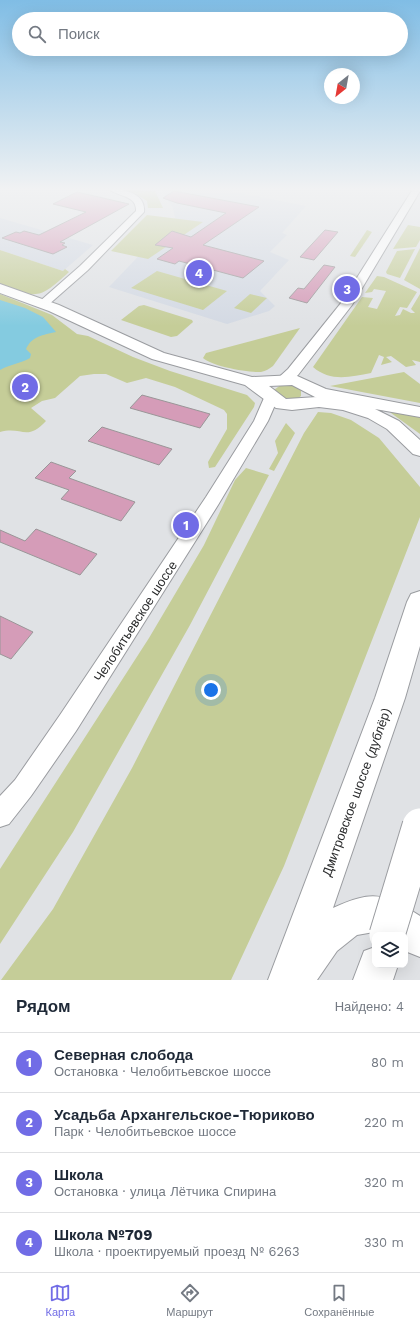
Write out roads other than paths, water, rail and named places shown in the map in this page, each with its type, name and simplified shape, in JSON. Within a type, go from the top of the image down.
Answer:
[{"type":"main road","name":"Дмитровское шоссе (дублёр)","points":[[288,980],[390,698],[420,602]]},
{"type":"main road","points":[[390,698],[420,648]]},
{"type":"main road","points":[[388,932],[420,826]]},
{"type":"main road","points":[[294,980],[313,950],[324,936],[343,921],[362,915],[380,914],[420,938]]},
{"type":"main road","points":[[373,980],[377,968]]},
{"type":"street","points":[[43,304],[117,235]]},
{"type":"street","points":[[286,385],[346,305],[389,235]]},
{"type":"street","name":"Челобитьевское шоссе","points":[[0,288],[43,304],[158,356],[251,382],[286,385],[420,412]]},
{"type":"street","name":"Челобитьевское шоссе","points":[[286,385],[292,404]]},
{"type":"street","name":"Челобитьевское шоссе","points":[[261,421],[292,404],[309,398],[310,393],[286,385]]},
{"type":"street","name":"Челобитьевское шоссе","points":[[0,815],[22,788],[68,723],[209,506],[261,421],[286,385]]},
{"type":"street","name":"Челобитьевское шоссе","points":[[292,404],[326,403],[345,405],[374,414],[393,425],[420,450]]},
{"type":"water","points":[[0,300],[25,308],[43,317],[56,332],[38,337],[31,341],[26,349],[31,354],[30,358],[0,370]]},
{"type":"place","name":"Школа №709","points":[[199,273]]},
{"type":"place","name":"Школа","points":[[347,289]]},
{"type":"place","name":"Усадьба Архангельское-Тюриково","points":[[25,387]]},
{"type":"place","name":"Северная слобода","points":[[186,525]]}]
